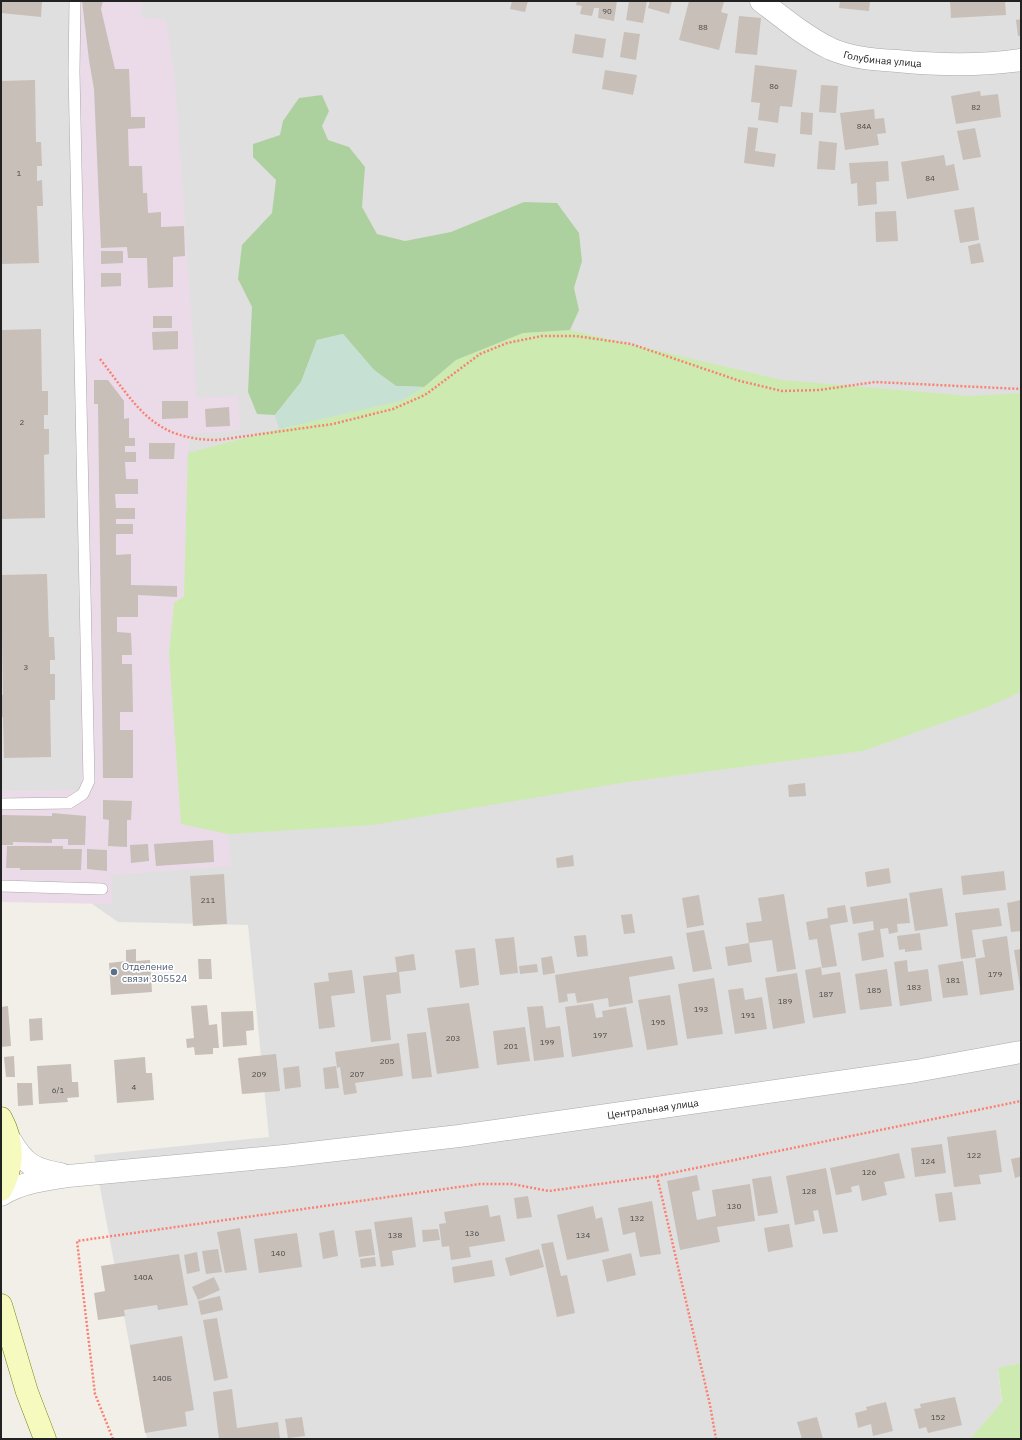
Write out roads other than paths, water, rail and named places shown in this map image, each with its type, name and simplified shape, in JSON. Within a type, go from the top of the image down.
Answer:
[{"type":"main road","points":[[1,1118],[11,1141],[11,1167],[1,1190]]},
{"type":"main road","points":[[1,1305],[27,1392],[44,1439]]},
{"type":"street","name":"Голубиная улица","points":[[761,1],[798,29],[832,49],[864,59],[928,64],[984,64],[1021,60]]},
{"type":"street","name":"Центральная улица","points":[[68,1176],[284,1156],[459,1136],[908,1072],[1021,1052]]},
{"type":"street","points":[[11,1141],[19,1156],[31,1166],[46,1172],[68,1176]]},
{"type":"street","points":[[1,1195],[25,1185],[46,1179],[68,1176]]},
{"type":"lane","points":[[1,804],[69,803],[83,794],[89,780],[74,72],[75,1]]},
{"type":"lane","points":[[1,886],[102,889]]},
{"type":"place","name":"Отделение связи 305524","points":[[114,972]]}]
